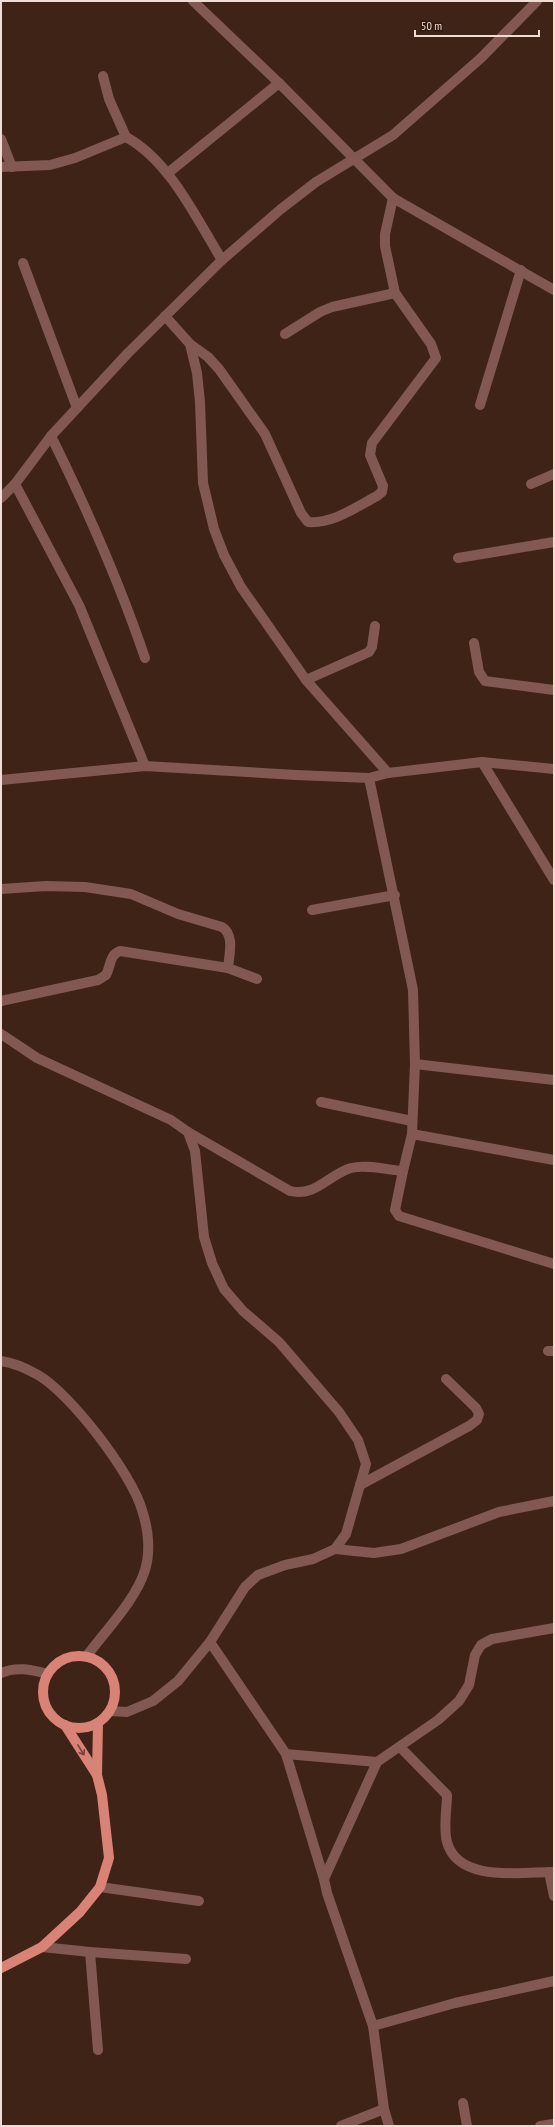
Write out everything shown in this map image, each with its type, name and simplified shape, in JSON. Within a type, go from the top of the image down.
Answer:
[{"type":"main road","points":[[65,1725],[82,1728],[98,1723],[110,1711],[115,1694],[112,1677],[101,1664],[86,1657],[77,1656],[60,1661],[48,1674],[44,1690],[47,1707],[51,1714],[65,1725],[97,1775]]},
{"type":"main road","points":[[1,1968],[42,1947],[80,1912],[100,1887],[109,1858],[102,1795],[97,1775],[98,1723]]},
{"type":"street","points":[[193,1],[279,83],[394,198],[554,290]]},
{"type":"street","points":[[1,498],[14,484],[51,436],[128,353],[222,260],[281,209],[316,182],[356,159],[393,135],[444,92],[481,58],[537,1]]},
{"type":"street","points":[[103,76],[109,99],[126,137],[139,144],[168,173],[222,260]]},
{"type":"street","points":[[168,173],[279,83]]},
{"type":"street","points":[[1,167],[50,165],[75,158],[126,137]]},
{"type":"street","points":[[1,139],[12,167]]},
{"type":"street","points":[[165,316],[190,344],[208,357],[219,369],[265,434],[301,513],[308,522],[316,523],[339,516],[382,492],[383,486],[370,455],[372,443],[436,358],[430,344],[395,293],[385,246],[385,234],[394,198]]},
{"type":"street","points":[[23,263],[77,408]]},
{"type":"street","points":[[480,405],[521,270]]},
{"type":"street","points":[[285,334],[320,312],[332,307],[395,293]]},
{"type":"street","points":[[190,344],[197,373],[200,402],[203,483],[214,529],[224,555],[241,587],[306,680],[388,773]]},
{"type":"street","points":[[51,436],[91,518],[127,605],[145,658]]},
{"type":"street","points":[[531,484],[554,474]]},
{"type":"street","points":[[14,484],[79,605],[145,766]]},
{"type":"street","points":[[458,558],[554,542]]},
{"type":"street","points":[[306,680],[369,652],[372,647],[375,626]]},
{"type":"street","points":[[474,643],[479,672],[485,681],[554,690]]},
{"type":"street","points":[[1,780],[145,766],[369,778],[388,773],[482,762],[554,770]]},
{"type":"street","points":[[482,762],[554,880]]},
{"type":"street","points":[[369,778],[413,990],[415,1064],[412,1134],[395,1210],[399,1216],[554,1264]]},
{"type":"street","points":[[1,888],[62,886],[85,887],[131,894],[178,914],[228,930],[230,936],[228,968]]},
{"type":"street","points":[[312,910],[394,895]]},
{"type":"street","points":[[1,1001],[98,980],[106,975],[114,953],[120,951],[228,968],[257,979]]},
{"type":"street","points":[[1,1034],[37,1058],[171,1120],[188,1132],[290,1191],[301,1194],[310,1191],[350,1168],[359,1167],[403,1171]]},
{"type":"street","points":[[415,1064],[554,1080]]},
{"type":"street","points":[[322,1102],[412,1121]]},
{"type":"street","points":[[110,1711],[127,1712],[153,1701],[178,1681],[210,1642],[245,1587],[258,1575],[285,1565],[314,1559],[335,1549],[346,1534],[366,1464],[358,1440],[339,1412],[279,1342],[243,1311],[224,1289],[212,1263],[204,1237],[195,1151],[188,1132]]},
{"type":"street","points":[[412,1134],[554,1160]]},
{"type":"street","points":[[1,1361],[12,1363],[39,1375],[62,1395],[86,1421],[108,1449],[127,1479],[142,1509],[148,1536],[146,1569],[137,1590],[86,1657]]},
{"type":"street","points":[[360,1485],[469,1426],[476,1420],[479,1414],[476,1408],[446,1379]]},
{"type":"street","points":[[335,1549],[374,1553],[401,1549],[499,1512],[554,1502]]},
{"type":"street","points":[[324,1879],[377,1762],[438,1720],[459,1701],[469,1685],[475,1655],[480,1645],[492,1639],[554,1628]]},
{"type":"street","points":[[210,1642],[286,1754],[327,1893],[373,2026],[384,2109],[389,2126]]},
{"type":"street","points":[[1,1673],[9,1669],[22,1668],[48,1674]]},
{"type":"street","points":[[400,1747],[447,1795],[445,1830],[447,1843],[455,1856],[467,1866],[483,1872],[552,1872],[554,1896]]},
{"type":"street","points":[[286,1754],[377,1762]]},
{"type":"street","points":[[100,1887],[199,1901]]},
{"type":"street","points":[[42,1947],[186,1959]]},
{"type":"street","points":[[90,1952],[98,2050]]},
{"type":"street","points":[[373,2026],[455,2003],[554,1981]]},
{"type":"street","points":[[463,2103],[467,2126]]},
{"type":"street","points":[[341,2126],[384,2109]]},
{"type":"street","points":[[540,2126],[553,2124]]}]
